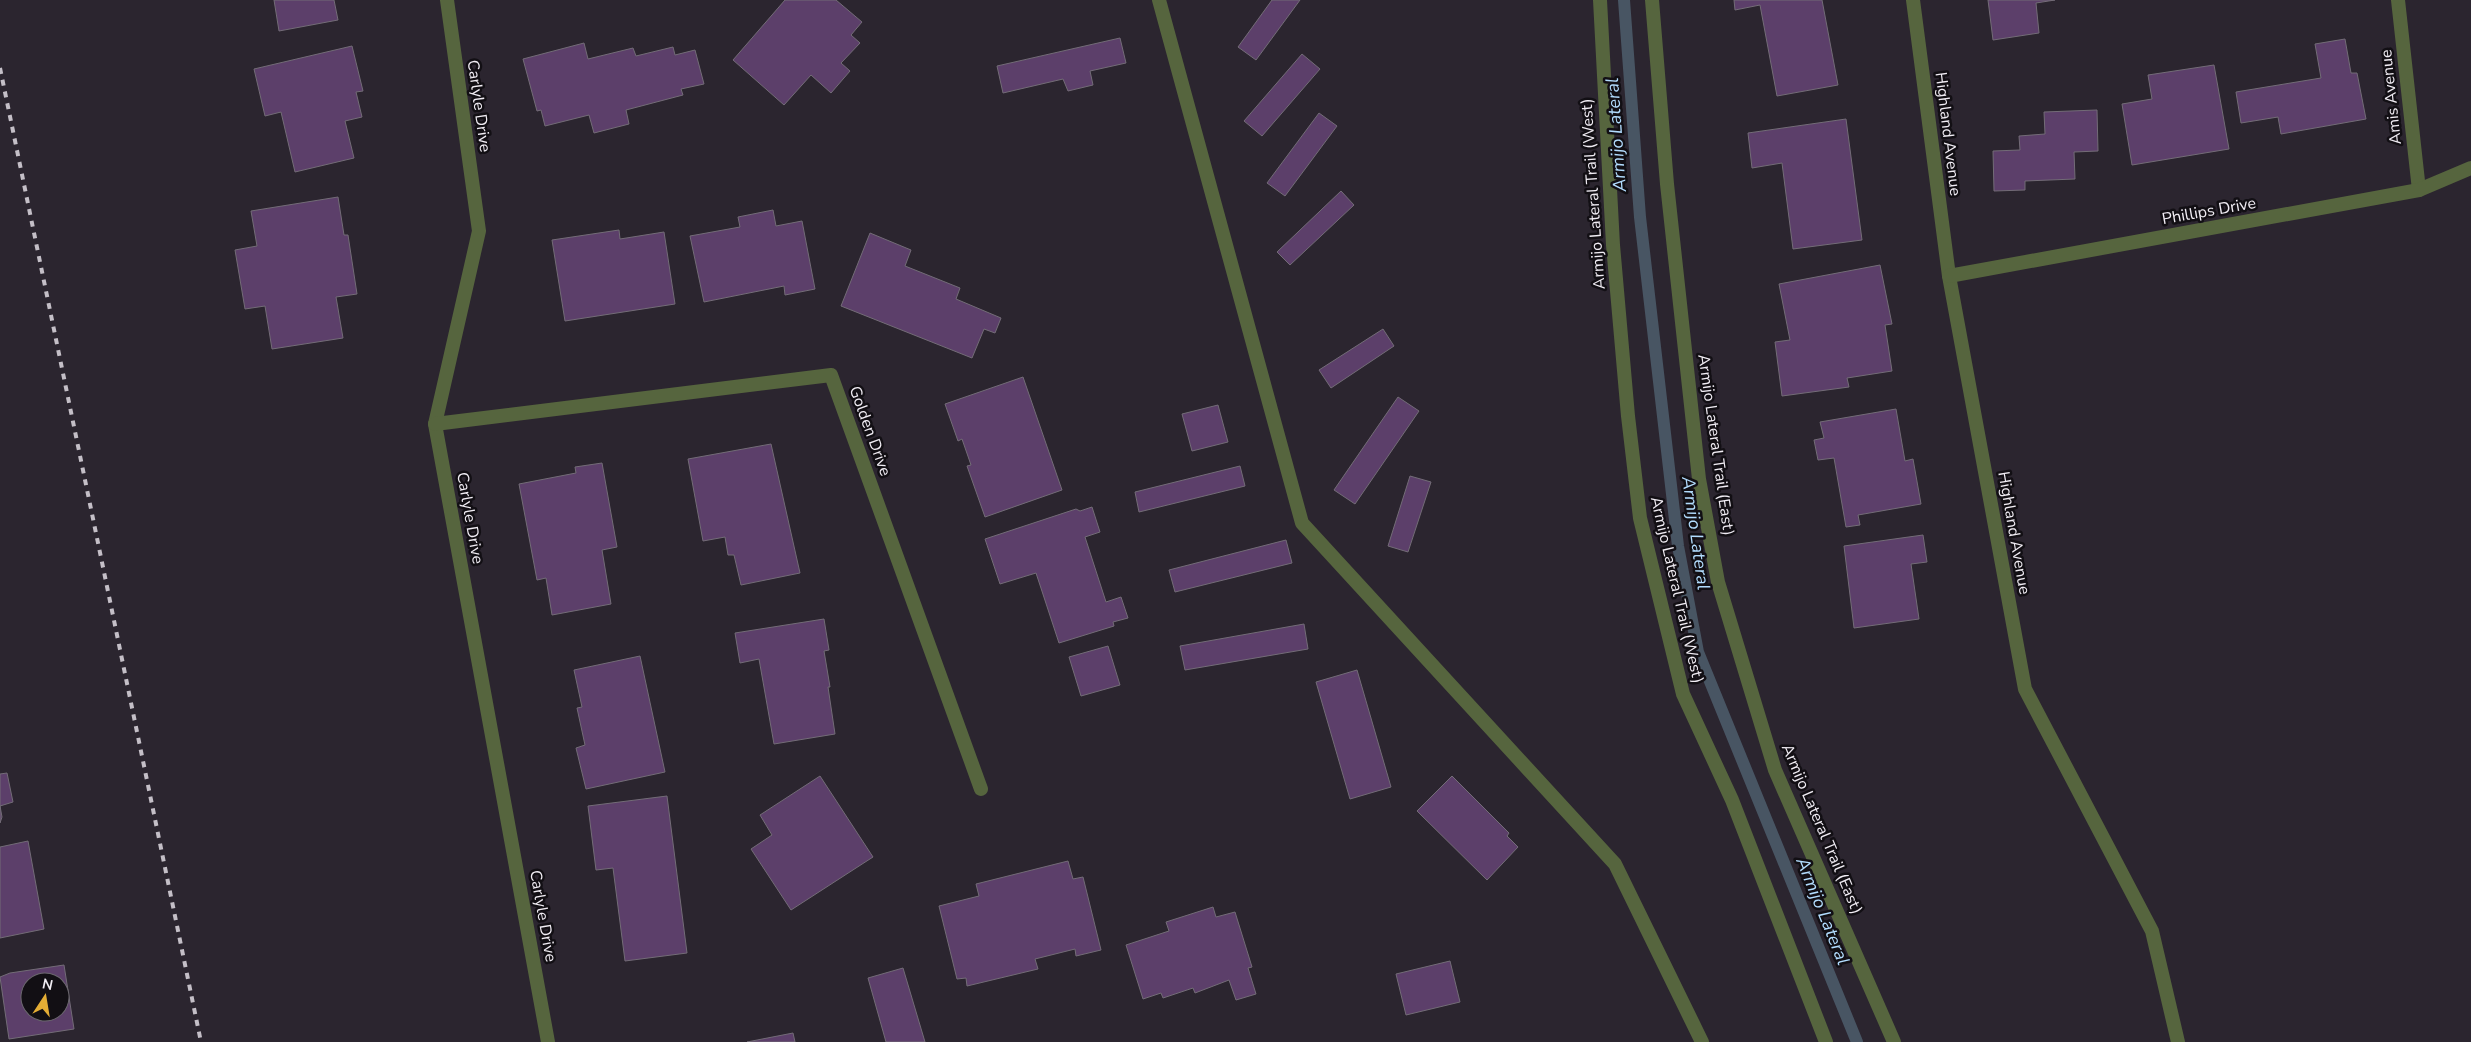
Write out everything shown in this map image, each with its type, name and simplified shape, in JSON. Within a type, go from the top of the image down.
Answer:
[{"type":"street","name":"Carlyle Drive","points":[[447,0],[479,230],[435,424],[548,1042]]},
{"type":"street","points":[[1159,0],[1302,523],[1615,864],[1702,1042]]},
{"type":"street","name":"Armijo Lateral Trail (West)","points":[[1600,0],[1613,245],[1628,416],[1640,518],[1683,694],[1732,800],[1826,1042]]},
{"type":"street","name":"Armijo Lateral Trail (East)","points":[[1652,0],[1667,184],[1699,479],[1718,582],[1775,770],[1894,1042]]},
{"type":"street","name":"Highland Avenue","points":[[1914,0],[1949,276],[2025,689],[2152,931],[2178,1042]]},
{"type":"street","name":"Amis Avenue","points":[[2398,0],[2419,190]]},
{"type":"street","name":"Phillips Drive","points":[[1949,276],[2419,190],[2471,168]]},
{"type":"street","name":"Golden Drive","points":[[435,424],[831,375],[982,789]]},
{"type":"building","points":[[274,0],[334,0],[338,20],[279,31]]},
{"type":"building","points":[[785,0],[836,0],[862,22],[851,35],[860,43],[841,63],[850,71],[831,93],[811,75],[784,105],[733,60]]},
{"type":"building","points":[[1272,0],[1300,0],[1256,60],[1238,47]]},
{"type":"building","points":[[1734,0],[1822,0],[1838,85],[1777,96],[1760,5],[1735,10]]},
{"type":"building","points":[[1988,0],[2055,0],[2036,3],[2039,33],[1993,40]]},
{"type":"building","points":[[1120,38],[1126,63],[1090,71],[1093,85],[1068,91],[1063,79],[1003,93],[997,66]]},
{"type":"building","points":[[2345,39],[2351,73],[2357,73],[2366,119],[2281,134],[2278,117],[2241,123],[2236,92],[2321,78],[2315,44]]},
{"type":"building","points":[[584,43],[588,59],[633,48],[636,56],[673,47],[675,55],[695,50],[704,84],[681,89],[683,95],[626,110],[629,124],[594,133],[589,115],[545,126],[541,110],[537,111],[523,59]]},
{"type":"building","points":[[352,46],[363,91],[356,92],[362,117],[345,121],[354,158],[295,172],[281,112],[265,116],[254,69]]},
{"type":"building","points":[[1302,54],[1320,69],[1262,136],[1244,121]]},
{"type":"building","points":[[2214,65],[2229,149],[2132,165],[2122,104],[2152,99],[2148,75]]},
{"type":"building","points":[[2097,110],[2098,151],[2074,152],[2075,179],[2025,181],[2025,190],[1994,191],[1993,151],[2020,150],[2019,136],[2045,134],[2044,112]]},
{"type":"building","points":[[1319,113],[1337,126],[1285,196],[1267,183]]},
{"type":"building","points":[[1846,119],[1862,240],[1793,249],[1782,163],[1752,168],[1748,133]]},
{"type":"building","points":[[1341,191],[1354,205],[1290,265],[1277,252]]},
{"type":"building","points":[[338,197],[344,235],[348,235],[357,294],[336,297],[343,338],[272,349],[265,306],[245,309],[235,250],[257,246],[251,211]]},
{"type":"building","points":[[773,210],[776,226],[802,221],[815,289],[785,295],[784,286],[704,302],[690,236],[740,227],[738,217]]},
{"type":"building","points":[[619,230],[620,239],[664,232],[675,304],[565,321],[552,240]]},
{"type":"building","points":[[870,233],[911,250],[905,266],[960,288],[956,299],[1001,318],[995,333],[984,329],[972,358],[841,306]]},
{"type":"building","points":[[1880,265],[1892,324],[1885,325],[1892,371],[1847,378],[1849,387],[1782,396],[1775,342],[1790,340],[1779,284]]},
{"type":"building","points":[[1383,329],[1394,346],[1331,388],[1319,370]]},
{"type":"building","points":[[1023,377],[1062,490],[985,517],[967,466],[971,465],[962,439],[958,441],[945,404]]},
{"type":"building","points":[[1398,397],[1419,411],[1355,504],[1334,490]]},
{"type":"building","points":[[1218,405],[1228,442],[1192,451],[1182,414]]},
{"type":"building","points":[[1896,409],[1905,461],[1913,459],[1921,504],[1858,515],[1860,525],[1846,527],[1834,458],[1818,460],[1814,440],[1824,438],[1820,422]]},
{"type":"building","points":[[771,444],[800,573],[741,585],[734,555],[728,555],[725,537],[703,541],[688,459]]},
{"type":"building","points":[[602,463],[617,547],[602,550],[611,604],[552,615],[546,578],[537,580],[519,484],[576,473],[575,467]]},
{"type":"building","points":[[1240,466],[1245,486],[1139,512],[1135,492]]},
{"type":"building","points":[[1410,476],[1431,482],[1408,552],[1388,546]]},
{"type":"building","points":[[1092,507],[1100,532],[1085,537],[1106,602],[1121,597],[1128,618],[1113,622],[1114,626],[1059,643],[1036,573],[1000,584],[985,539],[1076,509],[1080,511]]},
{"type":"building","points":[[1923,535],[1927,562],[1911,564],[1919,619],[1854,628],[1844,546]]},
{"type":"building","points":[[1286,540],[1292,563],[1175,592],[1169,570]]},
{"type":"building","points":[[824,619],[829,650],[824,651],[835,734],[774,744],[759,659],[740,663],[735,633]]},
{"type":"building","points":[[1304,624],[1308,649],[1185,670],[1180,646]]},
{"type":"building","points":[[1108,646],[1120,685],[1081,696],[1069,657]]},
{"type":"building","points":[[640,656],[665,772],[586,789],[576,748],[585,745],[577,708],[582,707],[574,670]]},
{"type":"building","points":[[1357,670],[1391,787],[1350,799],[1316,682]]},
{"type":"building","points":[[7,773],[13,802],[0,806],[0,774]]},
{"type":"building","points":[[820,776],[873,857],[791,910],[751,849],[772,835],[760,815]]},
{"type":"building","points":[[1452,776],[1509,833],[1507,836],[1518,847],[1487,880],[1417,811]]},
{"type":"building","points":[[667,796],[687,953],[625,961],[613,868],[596,870],[588,806]]},
{"type":"building","points":[[0,806],[2,817],[0,823]]},
{"type":"building","points":[[28,841],[44,929],[0,938],[0,847]]},
{"type":"building","points":[[1068,861],[1073,879],[1083,877],[1101,950],[1076,956],[1075,949],[1035,959],[1038,969],[967,986],[966,978],[957,979],[939,906],[979,896],[976,884]]},
{"type":"building","points":[[1213,907],[1216,917],[1235,912],[1252,967],[1248,968],[1256,994],[1236,1000],[1229,980],[1195,993],[1193,988],[1163,998],[1161,993],[1143,999],[1126,945],[1169,931],[1166,922]]},
{"type":"building","points":[[1450,961],[1460,1002],[1406,1015],[1396,974]]},
{"type":"building","points":[[64,965],[65,972],[20,972],[20,1022],[70,1022],[70,1003],[74,1029],[9,1039],[0,977],[10,973]]},
{"type":"building","points":[[903,968],[925,1042],[886,1042],[868,978]]},
{"type":"building","points":[[793,1033],[795,1042],[747,1042]]},
{"type":"waterway","name":"Armijo Lateral","points":[[1624,0],[1640,217],[1678,546],[1698,652],[1857,1042]]},
{"type":"railway","points":[[0,68],[201,1042]]}]
